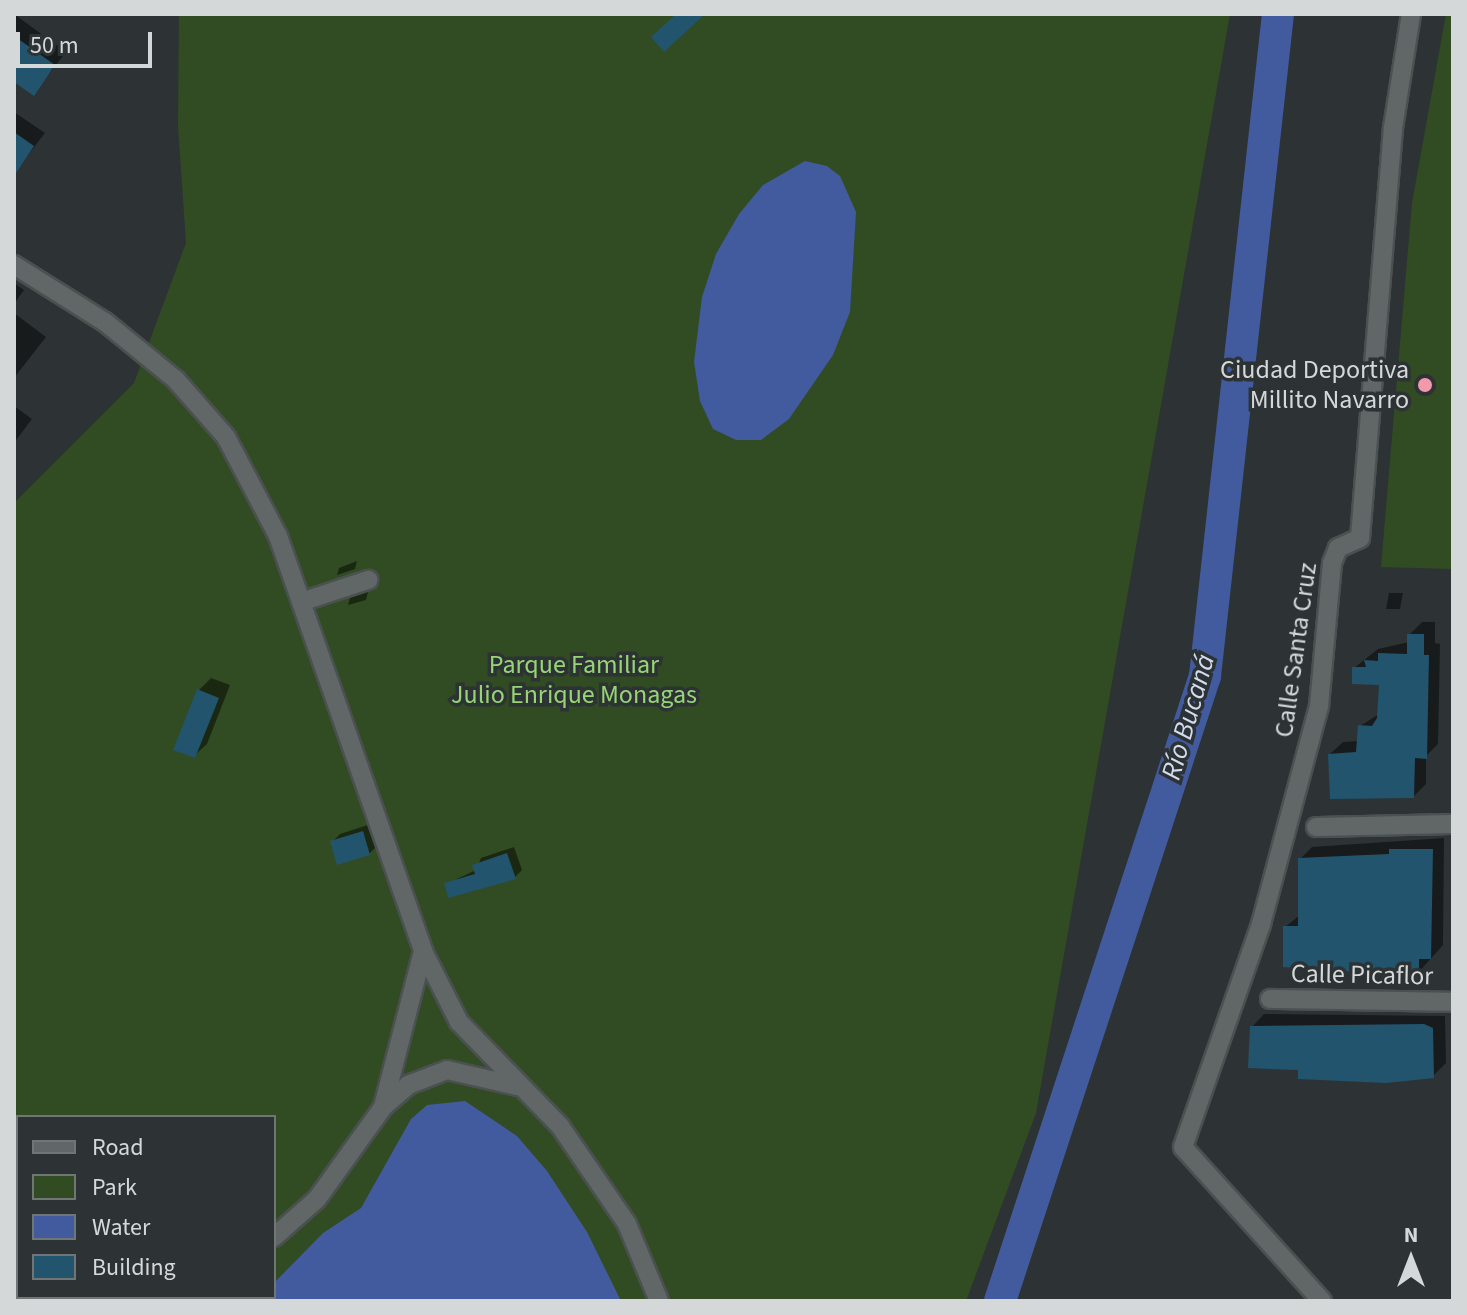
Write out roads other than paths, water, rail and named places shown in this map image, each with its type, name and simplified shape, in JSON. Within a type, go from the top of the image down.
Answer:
[{"type":"street","name":"Calle Santa Cruz","points":[[1322,1301],[1183,1147],[1261,924],[1319,706],[1332,563],[1338,548],[1360,538],[1393,128],[1411,14]]},
{"type":"street","points":[[14,265],[105,322],[176,380],[226,437],[278,536],[423,951],[459,1022],[517,1086],[560,1126],[627,1224],[659,1301]]},
{"type":"street","points":[[301,602],[368,580]]},
{"type":"street","points":[[1316,827],[1453,824]]},
{"type":"street","points":[[383,1107],[423,951]]},
{"type":"street","name":"Calle Picaflor","points":[[1270,999],[1453,1002]]},
{"type":"street","points":[[276,1235],[317,1199],[383,1107],[408,1085],[447,1070],[517,1086]]},
{"type":"water","points":[[805,161],[827,166],[840,176],[856,212],[850,312],[833,355],[789,419],[761,440],[736,440],[713,429],[700,401],[694,362],[702,297],[716,254],[739,214],[763,185]]},
{"type":"water","points":[[465,1101],[517,1136],[547,1171],[587,1232],[621,1301],[256,1301],[276,1299],[276,1281],[323,1233],[361,1208],[411,1119],[427,1105]]},
{"type":"waterway","name":"Río Bucaná","points":[[1000,1301],[1205,676],[1278,14]]},
{"type":"place","name":"Ciudad Deportiva Millito Navarro","points":[[1425,385]]},
{"type":"park label","name":"Parque Familiar Julio Enrique Monagas","points":[[574,680]]}]
